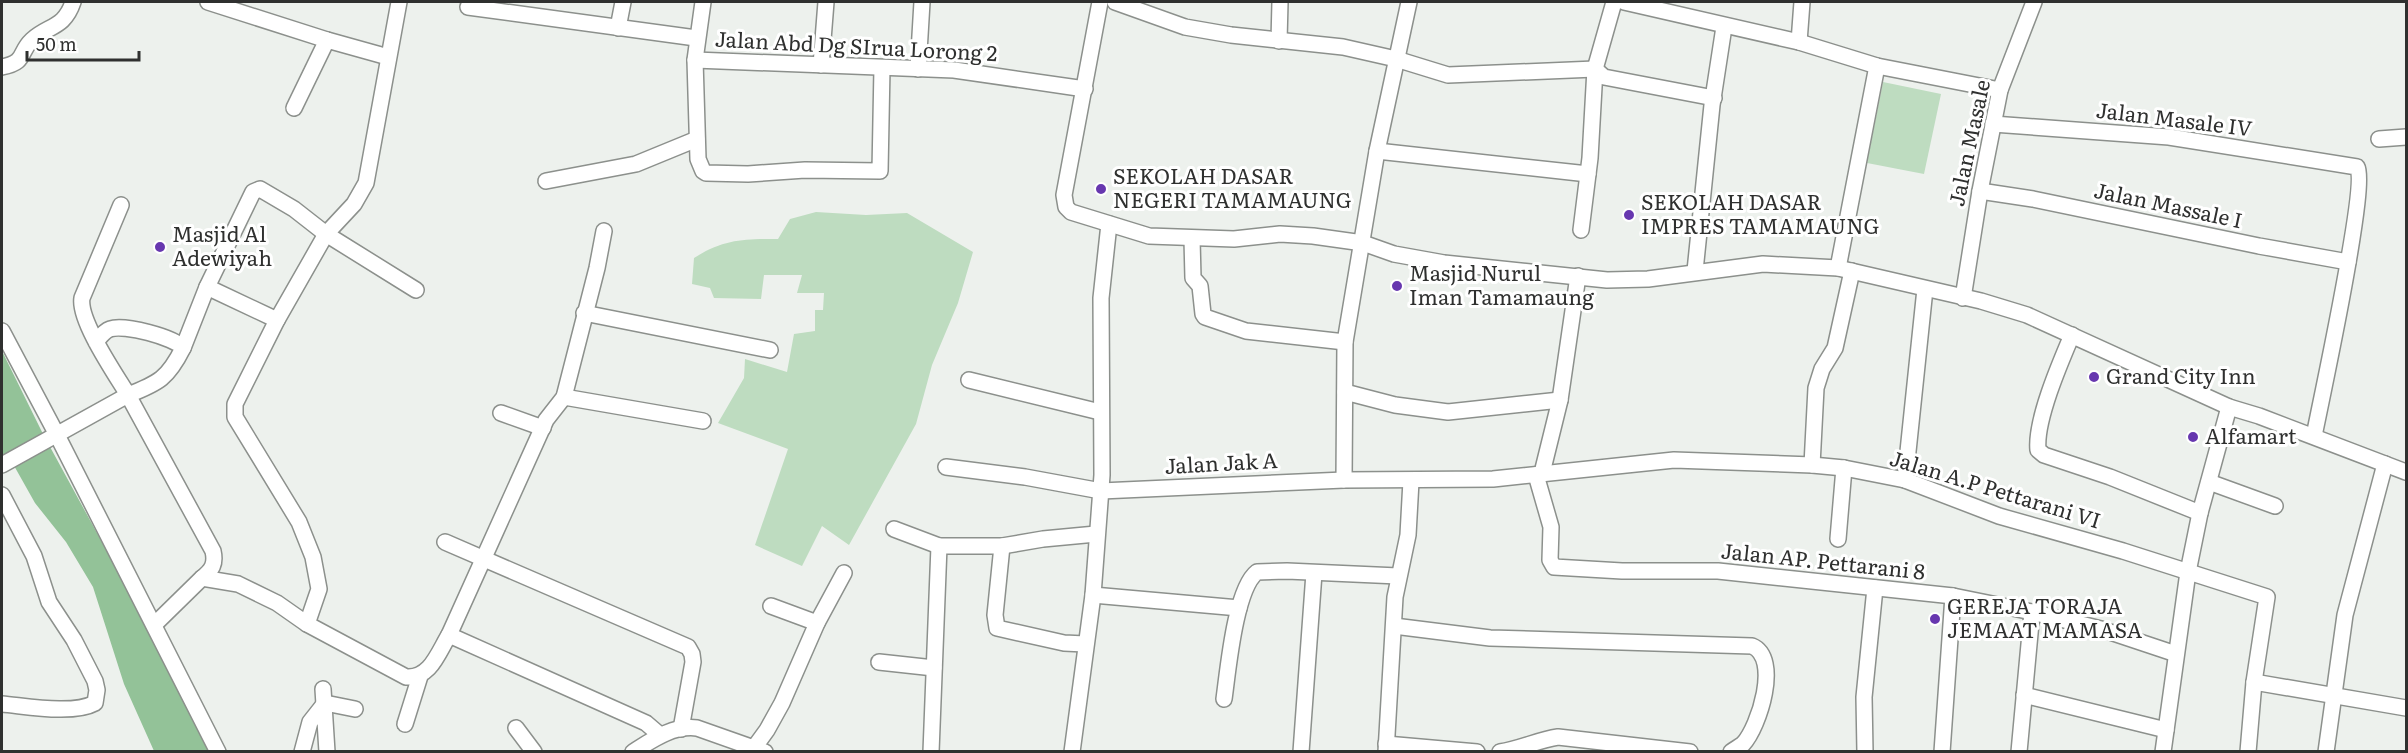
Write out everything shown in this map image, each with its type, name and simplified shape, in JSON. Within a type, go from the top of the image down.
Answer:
[{"type":"street","points":[[2,67],[16,63],[23,57],[30,43],[61,21],[69,12],[73,2]]},
{"type":"street","points":[[208,2],[388,57]]},
{"type":"street","points":[[306,624],[319,589],[313,558],[299,522],[235,417],[234,409],[239,393],[326,234],[354,204],[366,183],[399,2]]},
{"type":"street","points":[[618,28],[622,2]]},
{"type":"street","points":[[703,2],[696,38],[695,60],[698,159],[706,173],[748,174],[805,170],[879,172],[882,169],[882,68]]},
{"type":"street","points":[[821,64],[826,2]]},
{"type":"street","points":[[918,69],[922,2]]},
{"type":"street","points":[[1100,2],[1064,195],[1071,212],[1149,236],[1234,239],[1280,234],[1363,243],[1394,254],[1444,263],[1607,280],[1638,279],[1763,264],[1845,269],[2027,315],[2229,407],[2314,436],[2406,472]]},
{"type":"street","points":[[1115,2],[1185,27],[1343,47],[1457,76],[1595,69],[1604,77],[1714,98]]},
{"type":"street","points":[[1280,2],[1280,40]]},
{"type":"street","points":[[1344,480],[1345,342],[1377,151],[1409,2]]},
{"type":"street","points":[[1581,230],[1588,174],[1595,69],[1614,2]]},
{"type":"street","points":[[1624,2],[1724,27],[1799,42],[1876,66],[2000,90]]},
{"type":"street","points":[[1799,42],[1802,2]]},
{"type":"street","name":"Jalan Masale","points":[[1963,298],[1980,191],[2000,90],[2034,2]]},
{"type":"street","points":[[468,7],[696,38]]},
{"type":"street","points":[[1695,271],[1724,27]]},
{"type":"street","points":[[294,108],[327,40]]},
{"type":"street","name":"Jalan Abd Dg SIrua Lorong 2","points":[[695,60],[954,70],[1085,89]]},
{"type":"street","points":[[1812,465],[1816,388],[1822,369],[1835,348],[1876,66]]},
{"type":"street","name":"Jalan Masale IV","points":[[1993,124],[2169,137],[2357,167],[2360,177],[2348,262]]},
{"type":"street","points":[[2379,139],[2406,137]]},
{"type":"street","points":[[546,181],[636,164],[697,139]]},
{"type":"street","points":[[1377,151],[1588,174]]},
{"type":"street","points":[[2,465],[128,395],[155,385],[166,376],[183,348],[207,286],[243,211],[257,189],[264,190],[284,202],[326,234],[416,290]]},
{"type":"street","name":"Jalan Massale I","points":[[1980,191],[2033,199],[2348,262]]},
{"type":"street","points":[[121,206],[86,286],[81,303],[96,342],[171,471],[213,551],[215,562],[154,625]]},
{"type":"street","points":[[1072,752],[1092,595],[1101,491],[1101,298],[1109,224]]},
{"type":"street","points":[[202,578],[238,584],[277,603],[306,624],[406,677],[420,676],[429,669],[449,635],[482,557],[543,428],[554,408],[564,397],[597,268],[604,231]]},
{"type":"street","points":[[1192,238],[1193,278],[1200,286],[1203,315],[1246,331],[1345,342]]},
{"type":"street","points":[[2314,436],[2348,262]]},
{"type":"street","points":[[1539,474],[1560,400],[1578,276]]},
{"type":"street","points":[[207,286],[278,320]]},
{"type":"street","points":[[1905,480],[1925,289]]},
{"type":"street","points":[[584,313],[770,350]]},
{"type":"street","points":[[96,342],[108,329],[120,328],[173,339],[183,348]]},
{"type":"street","points":[[2,331],[53,435],[219,752]]},
{"type":"street","points":[[2072,336],[2055,376],[2045,408],[2037,447],[2040,453],[2200,513]]},
{"type":"street","points":[[969,380],[1100,412]]},
{"type":"street","points":[[1345,392],[1395,405],[1448,412],[1560,400]]},
{"type":"street","points":[[564,397],[703,421]]},
{"type":"street","points":[[2163,752],[2188,572],[2200,513],[2229,407]]},
{"type":"street","points":[[501,413],[543,428]]},
{"type":"street","name":"Jalan A.P Pettarani VI","points":[[1344,480],[1493,479],[1674,460],[1812,465],[1844,468],[1905,480],[1999,516],[2267,597],[2254,682]]},
{"type":"street","points":[[2326,752],[2345,615],[2385,464]]},
{"type":"street","name":"Jalan Jak A","points":[[946,467],[1025,477],[1101,491],[1344,480]]},
{"type":"street","points":[[1838,539],[1844,468]]},
{"type":"street","name":"Jalan AP. Pettarani 8","points":[[1539,474],[1551,527],[1550,560],[1554,567],[1622,571],[1718,571],[1953,596],[2101,629],[2176,654]]},
{"type":"street","points":[[1411,481],[1408,535],[1404,564],[1398,576],[1386,748],[1477,752]]},
{"type":"street","points":[[2209,482],[2275,506]]},
{"type":"street","points":[[2,495],[34,556],[49,602],[81,654],[97,690],[95,703],[89,706],[54,709],[2,704]]},
{"type":"street","points":[[894,529],[939,546],[1002,546],[1096,534]]},
{"type":"street","points":[[445,542],[688,647],[693,662],[684,702],[681,729]]},
{"type":"street","points":[[932,752],[939,546]]},
{"type":"street","points":[[1002,546],[995,615],[997,628],[1064,643],[1085,644]]},
{"type":"street","points":[[1224,699],[1239,608],[1251,579],[1257,572],[1287,571],[1398,576]]},
{"type":"street","points":[[633,752],[660,735],[681,729],[697,728],[756,750],[782,703],[817,623],[844,573]]},
{"type":"street","points":[[1302,752],[1314,573]]},
{"type":"street","points":[[1865,752],[1864,697],[1875,588]]},
{"type":"street","points":[[1092,595],[1239,608]]},
{"type":"street","points":[[1942,752],[1953,596]]},
{"type":"street","points":[[771,606],[817,623]]},
{"type":"street","points":[[2019,752],[2032,612]]},
{"type":"street","points":[[1394,626],[1490,638],[1752,646],[1762,652],[1765,659],[1767,675],[1764,695],[1749,734],[1743,743],[1731,752]]},
{"type":"street","points":[[449,635],[646,723],[660,735]]},
{"type":"street","points":[[879,663],[934,668]]},
{"type":"street","points":[[405,724],[420,676]]},
{"type":"street","points":[[2248,752],[2254,682],[2406,708]]},
{"type":"street","points":[[2024,695],[2166,730]]},
{"type":"street","points":[[324,696],[355,709]]},
{"type":"street","points":[[302,752],[310,722],[324,696]]},
{"type":"street","points":[[324,696],[327,752]]},
{"type":"street","points":[[516,728],[534,752]]},
{"type":"street","points":[[1500,752],[1558,737],[1690,752]]},
{"type":"shaded area","points":[[1883,82],[1941,94],[1924,174],[1867,163]]},
{"type":"shaded area","points":[[816,212],[866,215],[907,213],[973,252],[958,303],[932,365],[916,424],[849,545],[822,526],[802,566],[755,545],[788,449],[718,423],[744,378],[745,359],[787,372],[794,334],[815,331],[815,310],[823,310],[824,293],[797,293],[802,275],[764,275],[761,299],[714,298],[710,288],[692,284],[694,258],[715,247],[734,241],[778,239],[790,219]]},
{"type":"shaded area","points":[[2,351],[43,434],[151,632],[210,751],[154,751],[124,684],[93,587],[66,542],[35,503],[8,455],[2,458]]},
{"type":"place","name":"SEKOLAH DASAR NEGERI TAMAMAUNG","points":[[1101,189]]},
{"type":"place","name":"SEKOLAH DASAR IMPRES TAMAMAUNG","points":[[1629,215]]},
{"type":"place","name":"Masjid Al Adewiyah","points":[[160,247]]},
{"type":"place","name":"Masjid Nurul Iman Tamamaung","points":[[1397,286]]},
{"type":"place","name":"Grand City Inn","points":[[2094,377]]},
{"type":"place","name":"Alfamart","points":[[2193,437]]},
{"type":"place","name":"GEREJA TORAJA JEMAAT MAMASA","points":[[1935,619]]}]
